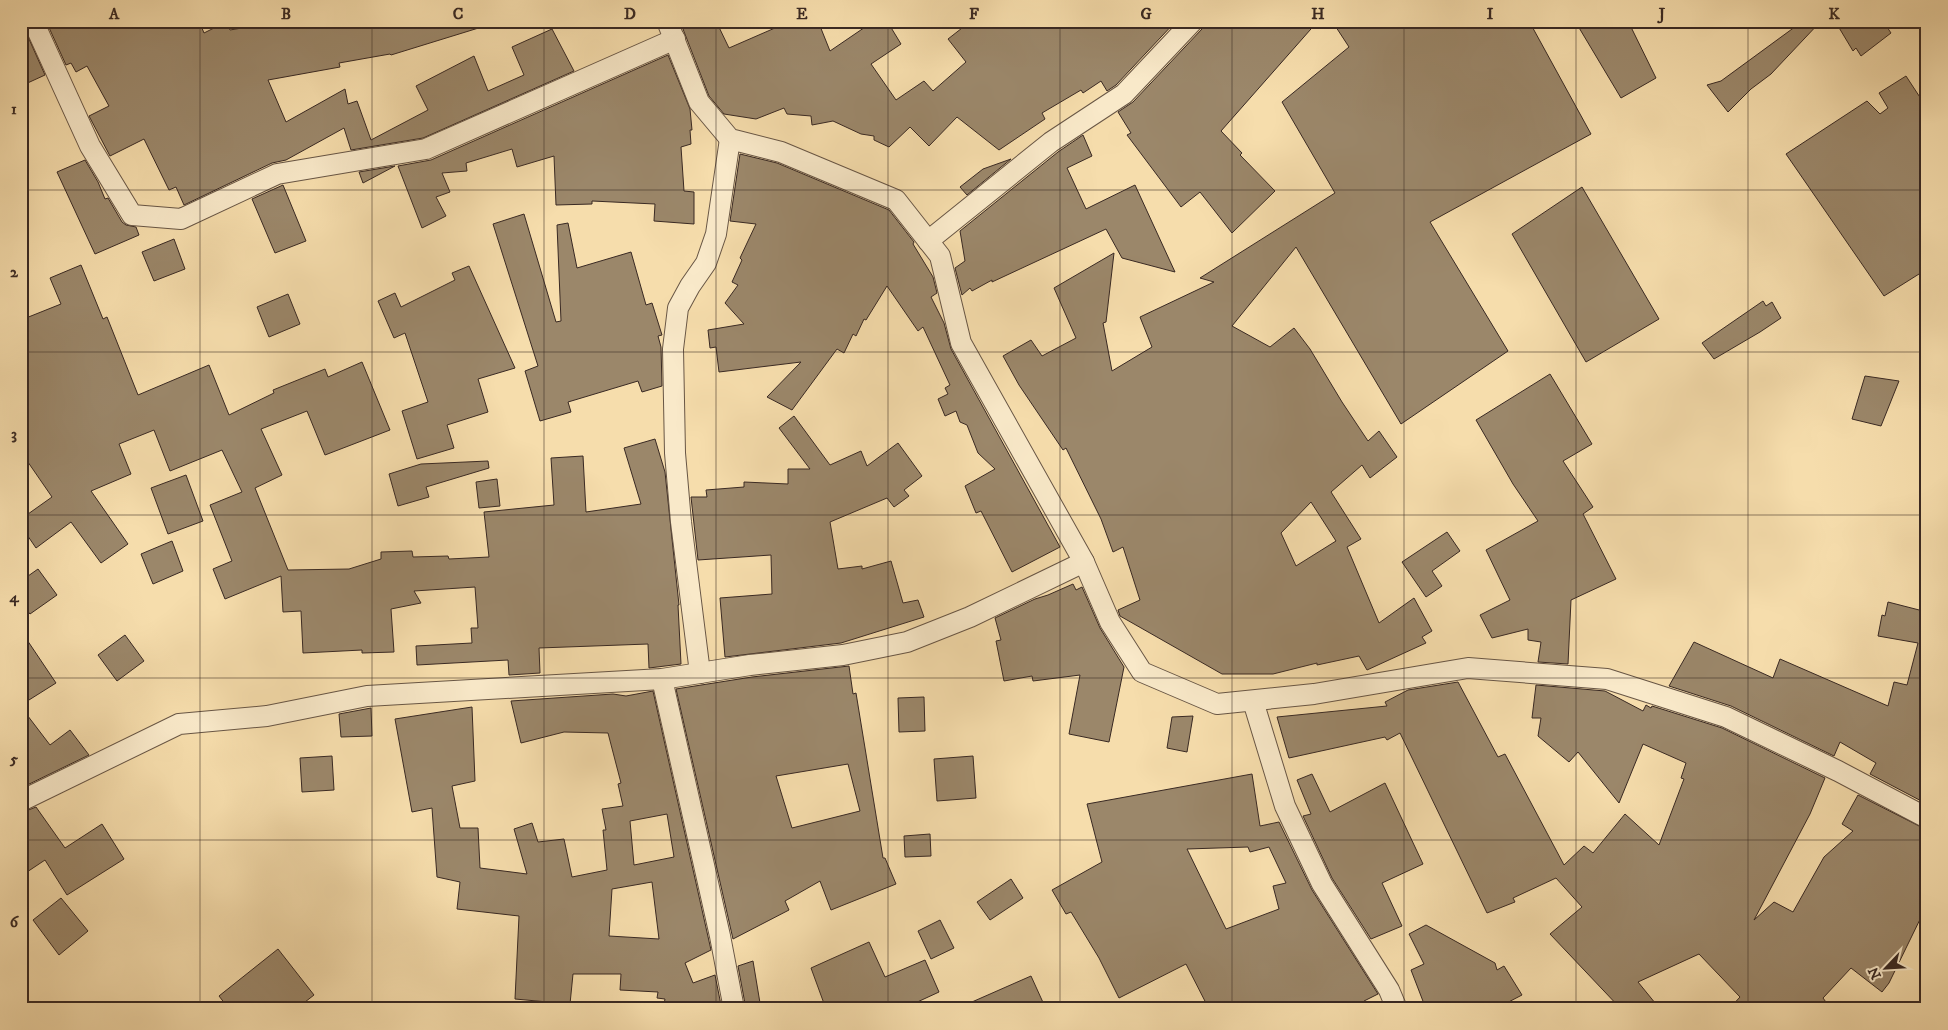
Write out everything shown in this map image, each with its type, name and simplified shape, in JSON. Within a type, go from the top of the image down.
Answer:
[{"type":"street","points":[[33,21],[90,146],[132,215],[181,219],[277,174],[426,149],[675,40]]},
{"type":"street","points":[[667,21],[699,102],[730,139],[781,152],[896,200],[940,256],[961,343],[1084,562],[1110,622],[1142,672],[1217,704],[1314,694],[1468,668],[1606,679],[1726,717],[1838,771],[1927,818]]},
{"type":"street","points":[[928,241],[1052,142],[1124,94],[1193,21]]},
{"type":"street","points":[[700,673],[679,502],[675,453],[673,349],[678,308],[706,263],[716,234],[730,139]]},
{"type":"street","points":[[21,801],[179,724],[267,716],[367,696],[662,679],[750,665],[843,654],[906,642],[970,617],[1084,562]]},
{"type":"street","points":[[662,679],[720,936],[734,1009]]},
{"type":"street","points":[[1253,700],[1285,806],[1322,884],[1389,990],[1396,1009]]},
{"type":"building","points":[[21,21],[45,75],[21,86]]},
{"type":"building","points":[[46,21],[199,21],[204,33],[226,22],[230,30],[283,21],[366,21],[367,27],[386,21],[484,21],[485,26],[391,55],[339,63],[340,67],[268,80],[286,122],[345,89],[348,104],[357,101],[371,140],[428,110],[416,86],[474,56],[488,91],[524,75],[512,47],[552,29],[574,71],[423,138],[351,150],[344,128],[286,160],[272,163],[184,205],[176,187],[169,190],[144,139],[110,156],[89,116],[109,106],[87,66],[76,72],[71,63],[66,65]]},
{"type":"building","points":[[698,21],[716,21],[729,48],[791,21],[818,21],[830,51],[874,21],[887,21],[901,44],[871,64],[896,100],[924,81],[933,91],[966,62],[948,39],[971,21],[1176,21],[1116,85],[1107,91],[1101,81],[1083,93],[1081,90],[1042,113],[1045,119],[999,150],[957,117],[929,146],[910,127],[889,147],[874,140],[874,136],[861,134],[833,121],[812,125],[811,116],[787,114],[784,108],[756,119],[724,114],[709,96],[683,29]]},
{"type":"building","points":[[1205,21],[1318,21],[1221,131],[1242,153],[1240,155],[1275,191],[1232,233],[1200,192],[1181,207],[1127,135],[1131,133],[1118,112],[1133,102],[1202,29]]},
{"type":"building","points":[[1332,21],[1529,21],[1591,134],[1430,222],[1508,351],[1401,424],[1296,247],[1232,326],[1270,347],[1294,328],[1310,349],[1368,441],[1379,431],[1397,457],[1370,478],[1362,465],[1331,492],[1361,539],[1347,547],[1379,623],[1414,598],[1432,631],[1422,637],[1426,643],[1367,670],[1359,656],[1317,665],[1317,663],[1273,674],[1222,674],[1120,616],[1118,610],[1140,600],[1123,547],[1113,552],[1101,519],[1066,448],[1063,450],[1019,385],[1003,356],[1031,340],[1042,356],[1076,338],[1054,288],[1114,253],[1106,322],[1103,323],[1112,371],[1152,347],[1140,317],[1214,282],[1200,278],[1335,193],[1282,102],[1349,47]],"holes":[[[1311,502],[1336,541],[1296,566],[1281,533]]]},
{"type":"building","points":[[1575,21],[1628,21],[1656,78],[1621,98]]},
{"type":"building","points":[[1803,21],[1821,21],[1771,74],[1751,89],[1728,112],[1707,85],[1721,81]]},
{"type":"building","points":[[1835,21],[1883,21],[1891,33],[1861,56],[1856,48],[1853,51]]},
{"type":"building","points":[[668,55],[690,109],[691,144],[681,147],[684,191],[694,192],[694,224],[654,221],[655,204],[592,201],[592,204],[556,205],[554,156],[517,167],[512,149],[466,163],[467,171],[442,173],[450,192],[436,197],[446,216],[422,228],[398,166],[431,160]]},
{"type":"building","points":[[1906,76],[1927,108],[1927,269],[1884,296],[1786,154],[1867,101],[1880,114],[1888,108],[1879,93]]},
{"type":"building","points":[[1083,135],[1092,156],[1067,168],[1086,209],[1135,185],[1175,272],[1122,258],[1106,229],[992,282],[992,280],[972,291],[970,288],[962,295],[955,268],[965,261],[960,231],[1058,152]]},
{"type":"building","points":[[740,154],[777,163],[889,210],[914,242],[913,244],[933,277],[937,293],[931,297],[944,323],[951,349],[1060,547],[1012,572],[981,511],[976,513],[965,486],[995,469],[978,453],[967,425],[960,422],[956,411],[945,416],[938,399],[948,394],[945,388],[950,385],[923,327],[918,331],[887,286],[866,320],[864,319],[856,336],[853,334],[844,353],[837,349],[792,410],[767,397],[801,362],[719,372],[716,347],[710,348],[708,330],[744,324],[725,303],[738,285],[732,282],[742,260],[740,258],[756,224],[730,221]]},
{"type":"building","points":[[1011,159],[967,195],[960,187],[983,169]]},
{"type":"building","points":[[85,160],[98,182],[105,199],[108,198],[122,222],[136,227],[139,235],[95,254],[57,172]]},
{"type":"building","points":[[395,166],[363,183],[359,172]]},
{"type":"building","points":[[283,185],[306,241],[275,253],[252,199]]},
{"type":"building","points":[[1582,187],[1659,319],[1586,362],[1512,234]]},
{"type":"building","points":[[524,214],[556,322],[561,321],[557,225],[568,223],[577,268],[631,252],[646,305],[652,303],[662,335],[658,336],[661,347],[662,386],[642,392],[638,381],[568,402],[571,412],[540,421],[525,371],[538,366],[493,224]]},
{"type":"building","points":[[174,239],[185,269],[154,281],[142,252]]},
{"type":"building","points":[[81,265],[103,319],[107,317],[138,395],[209,365],[229,415],[274,393],[273,390],[325,369],[328,377],[362,362],[390,430],[325,455],[307,411],[261,429],[282,475],[255,488],[288,570],[349,569],[381,559],[381,552],[412,551],[413,557],[448,556],[449,559],[489,557],[484,512],[554,505],[551,458],[583,456],[586,512],[641,504],[624,448],[655,439],[665,472],[679,605],[681,664],[649,668],[648,644],[539,648],[540,673],[509,675],[508,660],[417,665],[416,646],[472,643],[471,628],[478,628],[475,587],[414,591],[421,603],[391,609],[394,652],[362,653],[362,650],[303,653],[301,611],[283,612],[281,576],[225,599],[213,569],[232,561],[210,505],[242,492],[222,450],[170,471],[154,430],[119,444],[131,474],[91,491],[128,544],[101,563],[71,522],[36,548],[21,526],[21,519],[52,497],[21,452],[21,320],[61,304],[50,278]]},
{"type":"building","points":[[469,266],[515,368],[478,379],[488,412],[447,425],[454,448],[417,459],[402,411],[428,402],[405,333],[394,338],[378,301],[395,293],[401,307],[455,280],[452,273]]},
{"type":"building","points":[[288,294],[300,324],[269,337],[257,307]]},
{"type":"building","points":[[1763,301],[1766,306],[1772,302],[1781,318],[1714,359],[1702,343]]},
{"type":"building","points":[[1550,374],[1592,444],[1563,461],[1593,507],[1583,514],[1616,579],[1571,600],[1568,664],[1538,662],[1541,642],[1528,640],[1528,629],[1492,638],[1480,615],[1510,600],[1486,550],[1538,521],[1513,484],[1476,420]]},
{"type":"building","points":[[1865,376],[1899,381],[1881,426],[1852,419]]},
{"type":"building","points":[[794,416],[830,465],[861,451],[867,466],[898,443],[922,476],[904,490],[909,496],[894,507],[887,498],[830,522],[838,569],[862,566],[862,569],[891,561],[903,603],[918,600],[924,617],[841,643],[725,657],[720,598],[772,594],[771,555],[698,560],[691,497],[707,497],[706,490],[744,487],[744,482],[788,484],[788,469],[810,469],[779,428]]},
{"type":"building","points":[[488,461],[489,468],[426,487],[429,497],[398,506],[389,474],[421,464]]},
{"type":"building","points":[[186,475],[203,521],[168,534],[151,488]]},
{"type":"building","points":[[497,479],[500,506],[479,508],[476,482]]},
{"type":"building","points":[[1447,532],[1460,551],[1432,571],[1442,586],[1426,597],[1402,562]]},
{"type":"building","points":[[172,541],[183,571],[153,584],[141,554]]},
{"type":"building","points":[[38,569],[57,595],[30,614],[21,603],[21,581]]},
{"type":"building","points":[[1073,584],[1076,590],[1082,587],[1100,628],[1124,667],[1109,742],[1069,734],[1080,675],[1033,681],[1032,676],[1004,681],[996,641],[1001,640],[995,618]]},
{"type":"building","points":[[1888,602],[1927,612],[1927,804],[1870,774],[1876,763],[1840,742],[1834,756],[1731,706],[1669,686],[1694,642],[1773,678],[1780,659],[1888,706],[1894,682],[1907,685],[1918,643],[1878,636],[1882,615],[1885,616]]},
{"type":"building","points":[[21,631],[56,683],[21,705]]},
{"type":"building","points":[[125,635],[144,661],[117,681],[98,655]]},
{"type":"building","points":[[849,666],[853,694],[856,693],[883,858],[885,858],[896,884],[831,910],[820,881],[785,901],[789,910],[733,939],[676,689],[752,677]],"holes":[[[848,764],[860,811],[792,828],[776,776]]]},
{"type":"building","points":[[1458,682],[1498,757],[1505,754],[1564,865],[1584,846],[1593,853],[1625,814],[1659,845],[1684,779],[1681,778],[1686,763],[1643,744],[1619,803],[1578,752],[1569,762],[1538,736],[1541,718],[1532,718],[1536,685],[1605,691],[1643,711],[1646,705],[1651,708],[1652,706],[1722,728],[1825,778],[1810,814],[1754,920],[1774,902],[1793,912],[1824,857],[1853,831],[1842,824],[1858,795],[1927,830],[1927,905],[1889,983],[1882,992],[1851,968],[1823,998],[1831,1009],[1729,1009],[1740,997],[1699,954],[1638,982],[1660,1009],[1621,1009],[1550,934],[1582,907],[1556,878],[1513,898],[1515,902],[1487,913],[1400,733],[1387,740],[1385,737],[1289,758],[1277,717],[1387,706],[1385,702],[1408,690]]},
{"type":"building","points":[[653,691],[711,950],[685,963],[693,983],[715,975],[721,1005],[664,1004],[665,999],[657,998],[658,992],[620,990],[621,974],[573,974],[570,1004],[515,999],[519,916],[457,909],[460,882],[437,877],[432,808],[412,812],[395,719],[472,707],[475,781],[452,786],[460,828],[478,828],[480,868],[527,874],[514,829],[532,823],[538,842],[564,839],[572,877],[607,870],[603,830],[606,830],[602,809],[623,806],[618,784],[621,783],[608,733],[564,732],[521,743],[511,701],[613,694],[626,696]],"holes":[[[667,814],[674,857],[634,865],[630,821]],[[652,882],[659,939],[609,936],[612,889]]]},
{"type":"building","points":[[924,697],[925,731],[899,732],[898,698]]},
{"type":"building","points":[[21,707],[50,745],[70,730],[89,755],[21,788]]},
{"type":"building","points":[[371,708],[372,736],[341,737],[339,714]]},
{"type":"building","points":[[1193,716],[1187,752],[1167,748],[1172,717]]},
{"type":"building","points":[[332,756],[334,790],[302,792],[300,758]]},
{"type":"building","points":[[973,756],[976,798],[937,801],[934,759]]},
{"type":"building","points":[[1252,774],[1260,826],[1279,822],[1312,890],[1378,994],[1364,1001],[1367,1009],[1209,1009],[1186,964],[1119,998],[1099,958],[1071,912],[1066,914],[1052,890],[1102,862],[1087,804]],"holes":[[[1248,847],[1250,852],[1269,847],[1286,883],[1273,886],[1279,909],[1226,929],[1187,849]]]},
{"type":"building","points":[[1312,774],[1330,812],[1385,783],[1423,864],[1382,883],[1402,926],[1371,939],[1332,878],[1303,816],[1311,814],[1297,780]]},
{"type":"building","points":[[36,807],[65,848],[102,824],[124,859],[67,895],[45,860],[21,876],[21,813]]},
{"type":"building","points":[[930,834],[931,856],[905,857],[904,836]]},
{"type":"building","points":[[1011,879],[1023,898],[990,920],[977,902]]},
{"type":"building","points":[[61,898],[88,931],[59,955],[33,920]]},
{"type":"building","points":[[940,920],[954,948],[931,959],[918,931]]},
{"type":"building","points":[[1426,925],[1495,963],[1497,970],[1504,966],[1522,995],[1495,1009],[1426,1009],[1411,970],[1424,964],[1409,934]]},
{"type":"building","points":[[869,942],[885,977],[925,960],[939,992],[913,1004],[915,1009],[826,1009],[811,968]]},
{"type":"building","points":[[278,949],[314,995],[296,1009],[229,1009],[219,996]]},
{"type":"building","points":[[753,961],[761,1009],[746,1009],[738,966]]},
{"type":"building","points":[[1031,976],[1046,1009],[956,1009]]}]
